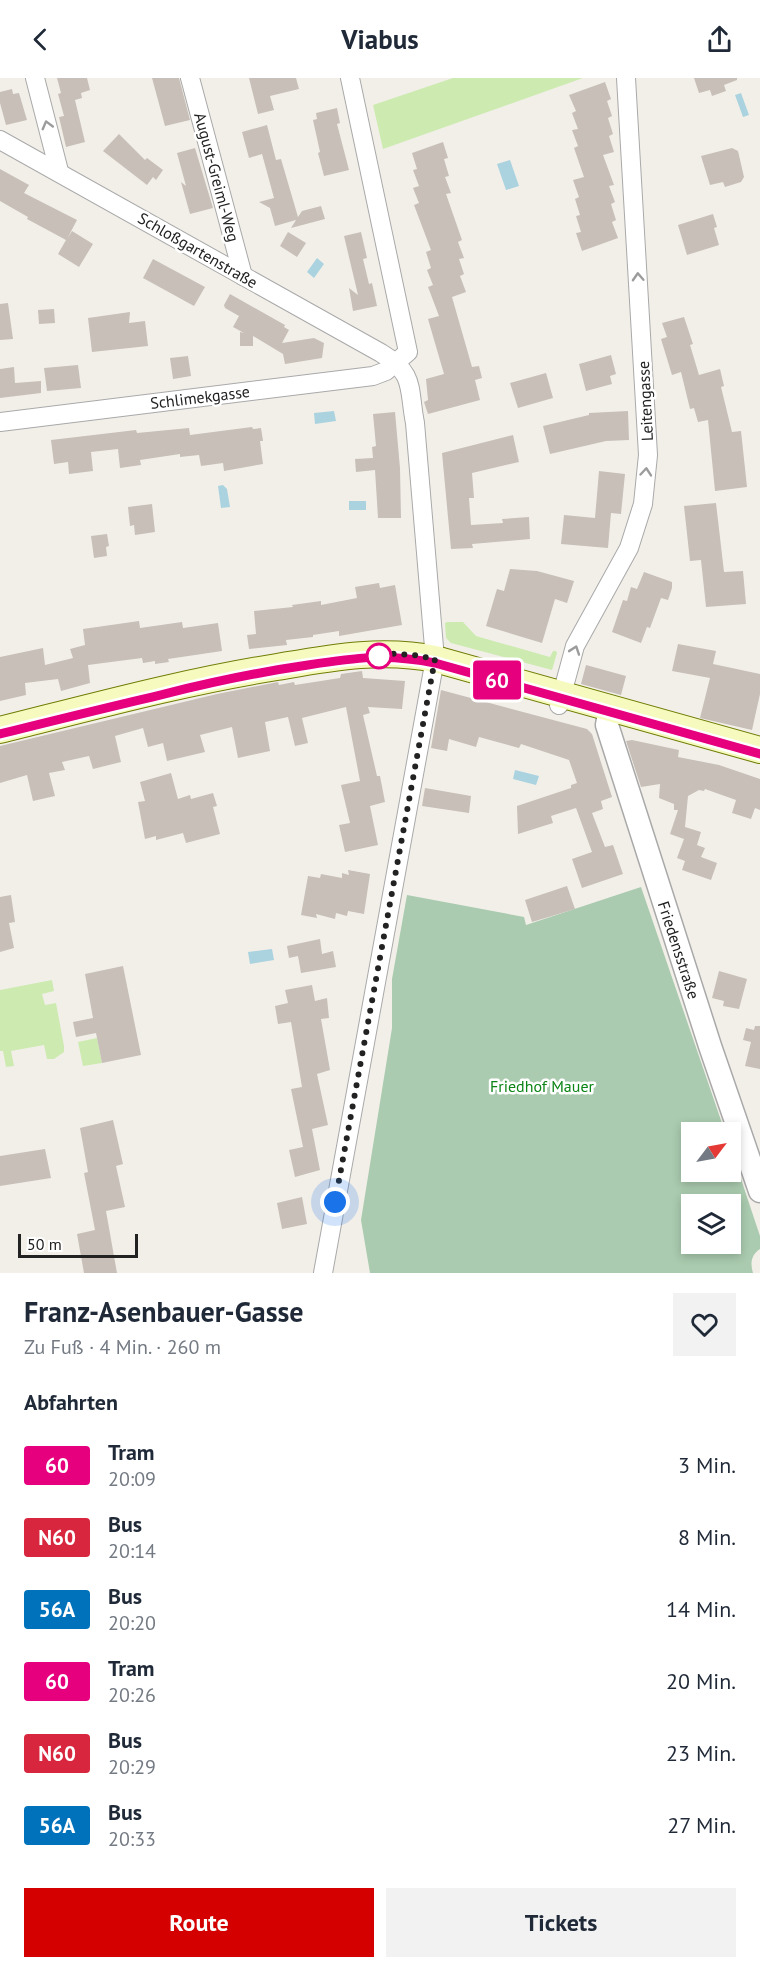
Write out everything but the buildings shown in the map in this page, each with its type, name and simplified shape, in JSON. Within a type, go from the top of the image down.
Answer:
[{"type":"main road","points":[[0,730],[217,677],[337,656],[380,653],[435,659],[568,700],[610,708],[760,750]]},
{"type":"street","points":[[35,78],[59,171]]},
{"type":"street","name":"August-Greiml-Weg","points":[[190,78],[243,276]]},
{"type":"street","points":[[323,1273],[435,659],[415,423],[408,377],[396,363],[408,352],[406,335],[350,78]]},
{"type":"street","name":"Leitengasse","points":[[568,700],[575,646],[629,548],[643,504],[647,447],[626,78]]},
{"type":"street","name":"Schloßgartenstraße","points":[[0,140],[59,171],[396,363]]},
{"type":"street","name":"Schlimekgasse","points":[[0,422],[373,376],[387,371],[396,363]]},
{"type":"street","name":"Friedensstraße","points":[[610,708],[607,725],[688,978],[760,1191]]},
{"type":"green space","points":[[453,78],[583,78],[383,149],[373,105]]},
{"type":"green space","points":[[463,622],[476,636],[550,657],[553,651],[556,651],[552,670],[451,643],[446,638],[445,623]]},
{"type":"green space","name":"Friedhof Mauer","points":[[641,887],[722,1122],[681,1122],[681,1182],[741,1182],[741,1179],[760,1236],[760,1249],[752,1260],[753,1273],[370,1273],[361,1220],[392,1028],[392,979],[407,895],[524,917],[526,925]]},
{"type":"green space","points":[[52,980],[54,991],[42,994],[45,1005],[56,1003],[64,1052],[54,1059],[47,1059],[44,1045],[11,1051],[14,1066],[6,1067],[3,1051],[0,1051],[0,990]]},
{"type":"green space","points":[[97,1038],[102,1063],[83,1066],[78,1042]]},
{"type":"water","points":[[741,93],[749,115],[743,117],[735,95]]},
{"type":"water","points":[[510,160],[519,186],[506,190],[497,164]]},
{"type":"water","points":[[317,258],[324,264],[314,278],[307,272]]},
{"type":"water","points":[[334,411],[336,421],[315,424],[314,413]]},
{"type":"water","points":[[223,485],[227,489],[230,507],[221,508],[218,486]]},
{"type":"water","points":[[349,501],[366,501],[366,510],[349,510]]},
{"type":"water","points":[[515,770],[539,776],[536,785],[513,779]]},
{"type":"water","points":[[272,949],[274,960],[250,964],[248,952]]},
{"type":"tram line","name":"60","points":[[0,734],[216,681],[356,657],[384,656],[413,658],[435,663],[760,754]]},
{"type":"tram line","points":[[0,734],[266,671],[368,657],[405,657],[435,663],[760,754]]},
{"type":"route","points":[[335,1202],[435,659],[380,653],[379,656]]}]
